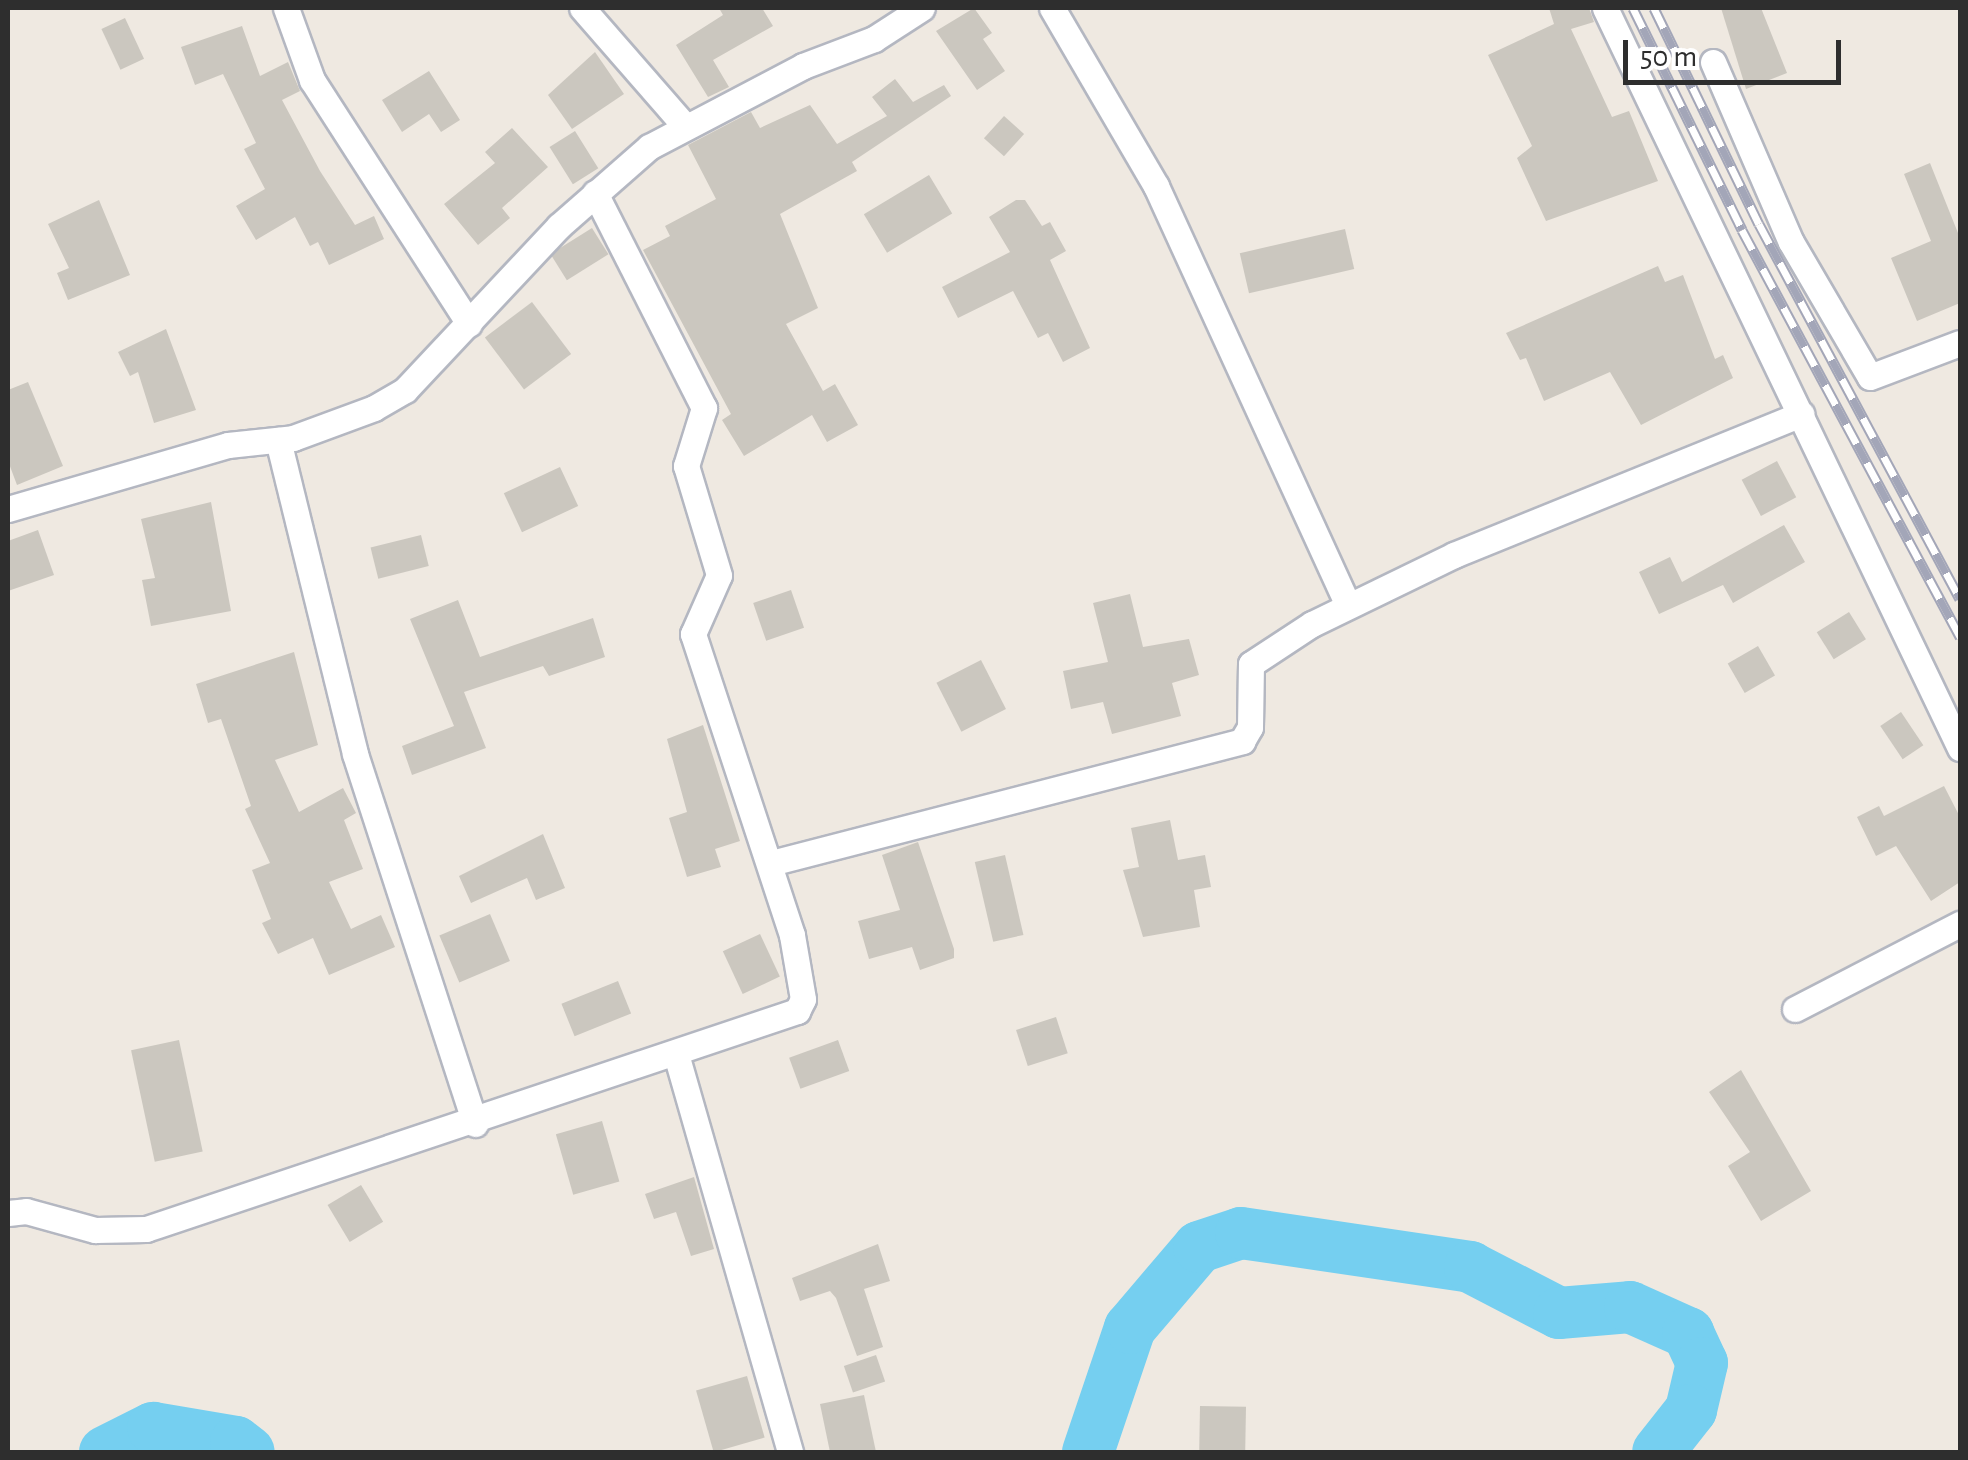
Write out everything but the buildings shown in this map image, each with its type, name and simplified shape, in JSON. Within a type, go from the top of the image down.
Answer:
[{"type":"street","points":[[286,8],[312,80],[470,324]]},
{"type":"street","points":[[582,8],[685,126]]},
{"type":"street","points":[[8,509],[228,444],[278,440],[336,424],[404,390],[595,194],[685,126],[874,39],[922,8]]},
{"type":"street","points":[[1052,8],[1156,186],[1347,604]]},
{"type":"street","points":[[1605,8],[1960,748]]},
{"type":"street","points":[[1714,62],[1792,242],[1870,376],[1960,343]]},
{"type":"street","points":[[8,1213],[26,1211],[95,1230],[146,1229],[475,1124],[797,1011],[800,983],[771,863],[693,634],[719,575],[686,466],[704,408],[595,194]]},
{"type":"street","points":[[771,863],[1242,741],[1250,727],[1247,672],[1256,658],[1312,624],[1347,604],[1801,414]]},
{"type":"street","points":[[278,440],[354,754],[475,1124]]},
{"type":"street","points":[[1795,1009],[1960,924]]},
{"type":"street","points":[[676,1054],[790,1452]]},
{"type":"waterway","points":[[1088,1452],[1130,1328],[1199,1247],[1241,1233],[1470,1267],[1559,1313],[1630,1307],[1688,1333],[1702,1363],[1691,1410],[1658,1452]]},
{"type":"waterway","points":[[105,1452],[153,1428],[236,1442],[249,1452]]},
{"type":"railway","points":[[1633,8],[1742,230],[1960,637]]},
{"type":"railway","points":[[1654,8],[1759,224],[1960,599]]}]
